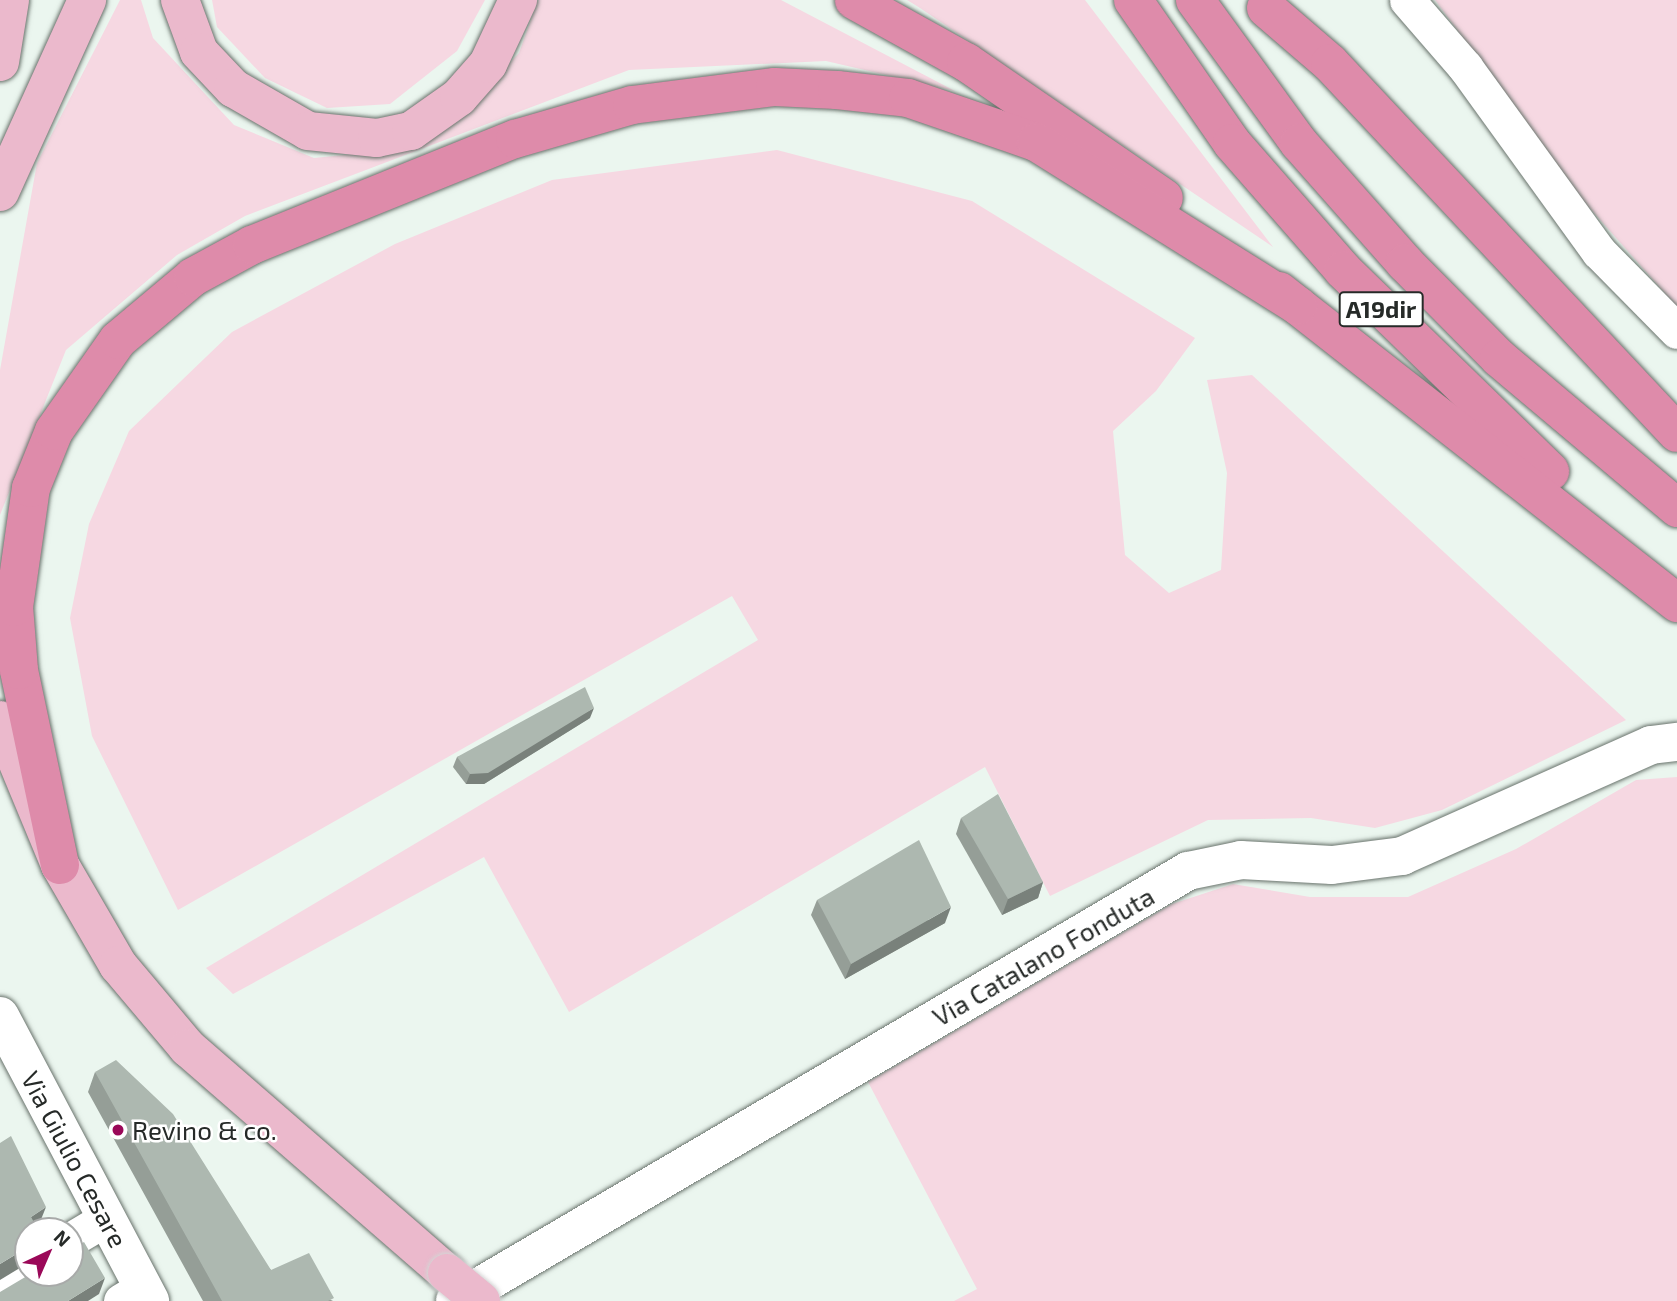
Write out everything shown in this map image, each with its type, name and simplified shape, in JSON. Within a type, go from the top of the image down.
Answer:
[{"type":"highway","points":[[854,0],[966,62],[1115,158],[1298,306],[1677,603]]},
{"type":"highway","name":"A19dir","points":[[1133,0],[1232,143],[1343,270],[1516,443],[1677,574]]},
{"type":"highway","name":"A19dir","points":[[1195,0],[1299,143],[1405,263],[1499,358],[1677,508]]},
{"type":"highway","points":[[1266,8],[1330,63],[1677,433]]},
{"type":"highway","points":[[60,865],[19,670],[14,607],[31,488],[54,431],[118,340],[193,278],[252,245],[515,139],[632,105],[775,87],[836,90],[908,98],[1035,142],[1298,306]]},
{"type":"main road","points":[[0,62],[10,0]]},
{"type":"main road","points":[[0,192],[87,0]]},
{"type":"main road","points":[[180,0],[199,52],[233,88],[308,131],[377,138],[411,131],[459,97],[488,64],[519,0]]},
{"type":"main road","points":[[0,720],[60,865],[118,965],[188,1048],[451,1287],[481,1301]]},
{"type":"street","points":[[1407,0],[1465,67],[1599,252],[1677,331]]},
{"type":"street","name":"Via Catalano Fonduta","points":[[451,1287],[1188,871],[1241,860],[1332,865],[1402,856],[1651,745],[1677,742]]},
{"type":"street","name":"Via Giulio Cesare","points":[[0,1016],[107,1218],[138,1297]]},
{"type":"street","points":[[84,1232],[107,1218]]},
{"type":"shaded area","points":[[120,0],[141,0],[153,38],[234,125],[314,158],[354,154],[462,113],[519,53],[538,0],[781,0],[955,91],[826,61],[629,70],[245,216],[177,255],[66,350],[0,515],[0,370],[37,163]]},
{"type":"shaded area","points":[[212,0],[485,0],[457,51],[390,104],[327,108],[265,78],[217,27]]},
{"type":"shaded area","points":[[907,0],[1085,0],[1273,247],[920,8]]},
{"type":"shaded area","points":[[1435,0],[1677,0],[1677,307],[1579,196]]},
{"type":"shaded area","points":[[777,150],[972,201],[1195,338],[1156,391],[1113,431],[1125,555],[1169,593],[1221,570],[1227,473],[1207,380],[1252,375],[1626,720],[1442,810],[1375,828],[1311,818],[1208,820],[1050,896],[985,767],[569,1012],[484,857],[233,994],[206,968],[758,640],[732,596],[178,910],[92,736],[70,618],[89,524],[129,431],[232,332],[395,244],[552,180]]},
{"type":"shaded area","points":[[1677,777],[1677,1301],[954,1301],[977,1289],[868,1082],[1172,904],[1233,884],[1310,897],[1408,897],[1516,849],[1636,780]]},
{"type":"building","points":[[585,687],[594,708],[488,773],[470,774],[457,757]]},
{"type":"building","points":[[998,794],[1043,882],[1008,899],[961,818]]},
{"type":"building","points":[[919,840],[951,907],[851,964],[817,900]]},
{"type":"building","points":[[116,1060],[173,1114],[271,1270],[309,1253],[334,1298],[328,1301],[222,1301],[95,1072]]},
{"type":"building","points":[[11,1136],[46,1207],[31,1217],[14,1217],[14,1256],[0,1264],[0,1143]]},
{"type":"building","points":[[84,1242],[105,1278],[68,1301],[0,1301],[0,1292],[14,1284],[14,1287],[84,1287]]},
{"type":"place","name":"Revino & co.","points":[[118,1130]]}]
